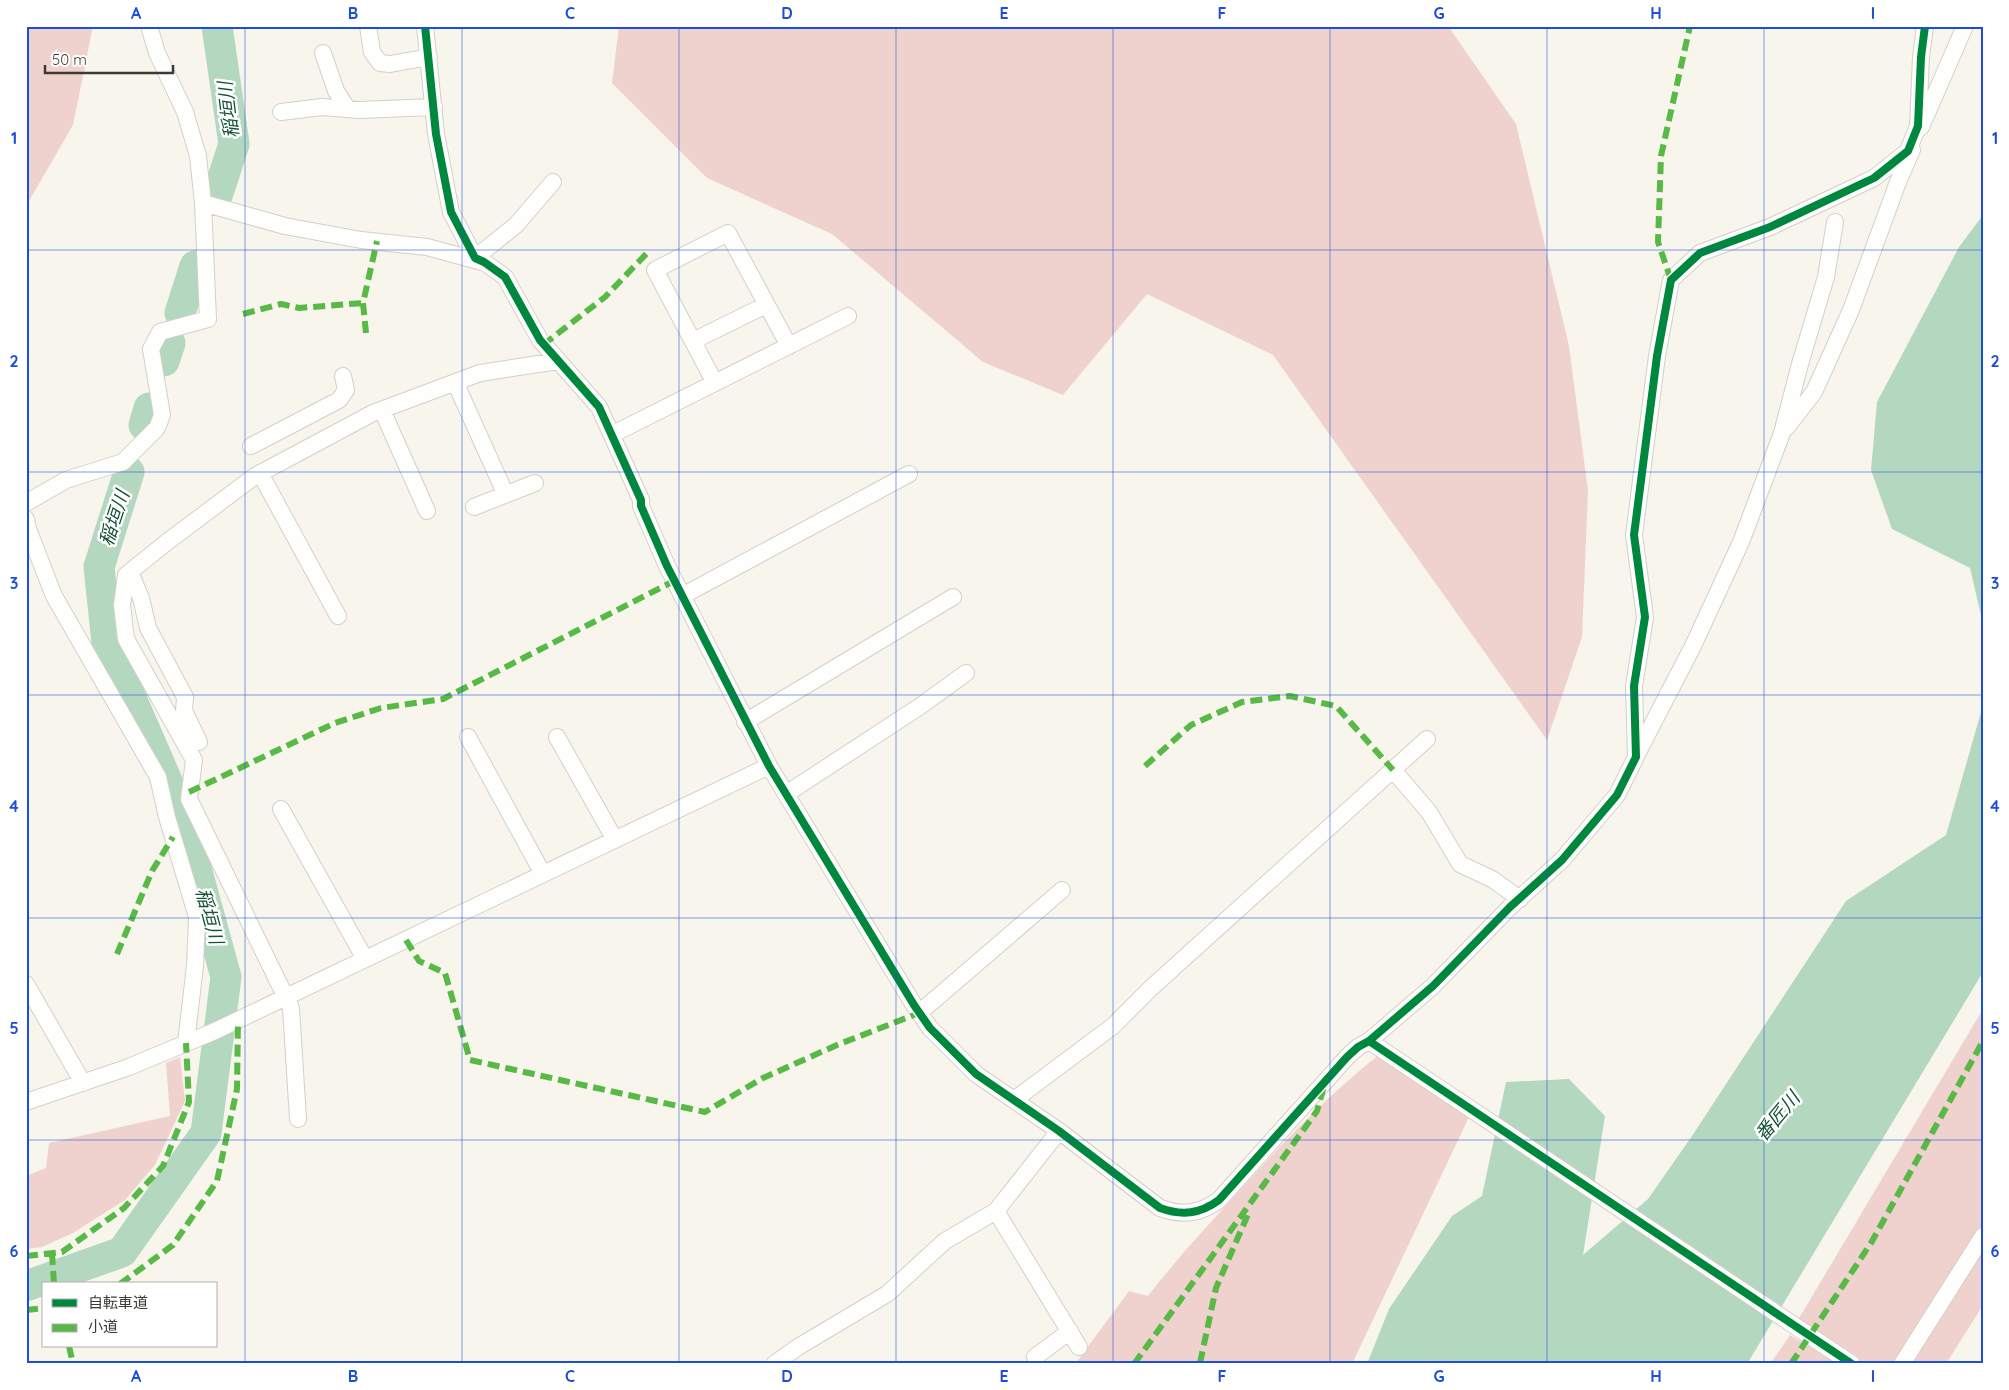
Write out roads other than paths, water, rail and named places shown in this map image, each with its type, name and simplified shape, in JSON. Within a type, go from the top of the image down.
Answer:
[{"type":"street","points":[[26,503],[66,480],[123,462],[157,428],[162,415],[151,349],[160,332],[208,319],[198,156],[185,112],[158,53],[149,26]]},
{"type":"street","points":[[368,26],[372,52],[380,63],[390,64],[429,57]]},
{"type":"street","points":[[425,26],[436,134],[451,212],[480,260]]},
{"type":"street","points":[[1636,757],[1634,686],[1645,617],[1634,535],[1657,356],[1671,280],[1700,253],[1770,227],[1874,178],[1908,151],[1918,126],[1921,56],[1926,26]]},
{"type":"street","points":[[1782,434],[1814,392],[1850,310],[1898,182],[1965,26]]},
{"type":"street","points":[[322,53],[336,91],[347,108]]},
{"type":"street","points":[[281,112],[322,107],[359,110],[434,107]]},
{"type":"street","points":[[480,260],[516,225],[553,182]]},
{"type":"street","points":[[202,203],[285,226],[361,240],[427,247],[480,260],[505,278],[540,340],[599,408],[613,434],[667,566],[745,722],[769,766],[919,1013],[952,1051],[976,1074],[1059,1132],[1160,1208],[1191,1214],[1211,1206],[1219,1200],[1347,1057],[1433,986],[1562,860],[1617,795],[1693,646],[1741,542],[1782,434],[1800,364],[1826,277],[1835,222]]},
{"type":"street","points":[[715,383],[654,270],[728,233],[788,346]]},
{"type":"street","points":[[693,341],[766,305]]},
{"type":"street","points":[[613,434],[848,316]]},
{"type":"street","points":[[298,1119],[291,1008],[189,799],[194,760],[126,639],[122,605],[126,575],[260,473],[382,410],[480,373],[558,361]]},
{"type":"street","points":[[251,446],[338,400],[346,390],[343,376]]},
{"type":"street","points":[[455,382],[505,493]]},
{"type":"street","points":[[330,403],[346,428]]},
{"type":"street","points":[[382,410],[427,511]]},
{"type":"street","points":[[260,473],[338,616]]},
{"type":"street","points":[[682,596],[909,474]]},
{"type":"street","points":[[474,508],[505,493],[535,482]]},
{"type":"street","points":[[26,519],[28,529],[54,596],[158,777],[167,817],[197,917],[195,966],[186,1043]]},
{"type":"street","points":[[130,572],[141,598],[148,628],[185,697],[184,711],[199,742]]},
{"type":"street","points":[[745,722],[952,597]]},
{"type":"street","points":[[786,794],[919,707],[966,673]]},
{"type":"street","points":[[468,737],[543,874]]},
{"type":"street","points":[[556,737],[616,840]]},
{"type":"street","points":[[1014,1100],[1114,1026],[1151,988],[1427,739]]},
{"type":"street","points":[[26,1102],[129,1068],[215,1031],[769,766]]},
{"type":"street","points":[[1393,770],[1429,812],[1460,864],[1492,879],[1520,899]]},
{"type":"street","points":[[281,810],[365,959]]},
{"type":"street","points":[[919,1013],[1062,890]]},
{"type":"street","points":[[26,984],[83,1083]]},
{"type":"street","points":[[1368,1041],[1852,1364]]},
{"type":"street","points":[[774,1364],[798,1346],[888,1294],[945,1241],[996,1211],[1059,1132]]},
{"type":"street","points":[[996,1211],[1079,1347]]},
{"type":"street","points":[[1902,1364],[1983,1236]]},
{"type":"street","points":[[1035,1357],[1070,1331]]},
{"type":"water","points":[[1983,215],[1983,624],[1970,568],[1892,529],[1871,470],[1877,402],[1959,247]]},
{"type":"water","name":"番匠川","points":[[1983,705],[1983,972],[1747,1364],[1367,1364],[1389,1309],[1452,1216],[1482,1196],[1506,1082],[1569,1079],[1605,1116],[1583,1255],[1648,1199],[1692,1136],[1846,901],[1946,835]]},
{"type":"waterway","name":"稲垣川","points":[[217,26],[234,144],[218,193]]},
{"type":"waterway","name":"稲垣川","points":[[180,313],[195,266]]},
{"type":"waterway","name":"稲垣川","points":[[164,361],[170,343]]},
{"type":"waterway","name":"稲垣川","points":[[144,425],[149,408]]},
{"type":"waterway","name":"稲垣川","points":[[26,1286],[122,1252],[206,1133],[226,977],[181,813],[107,643],[99,567],[129,472]]}]
